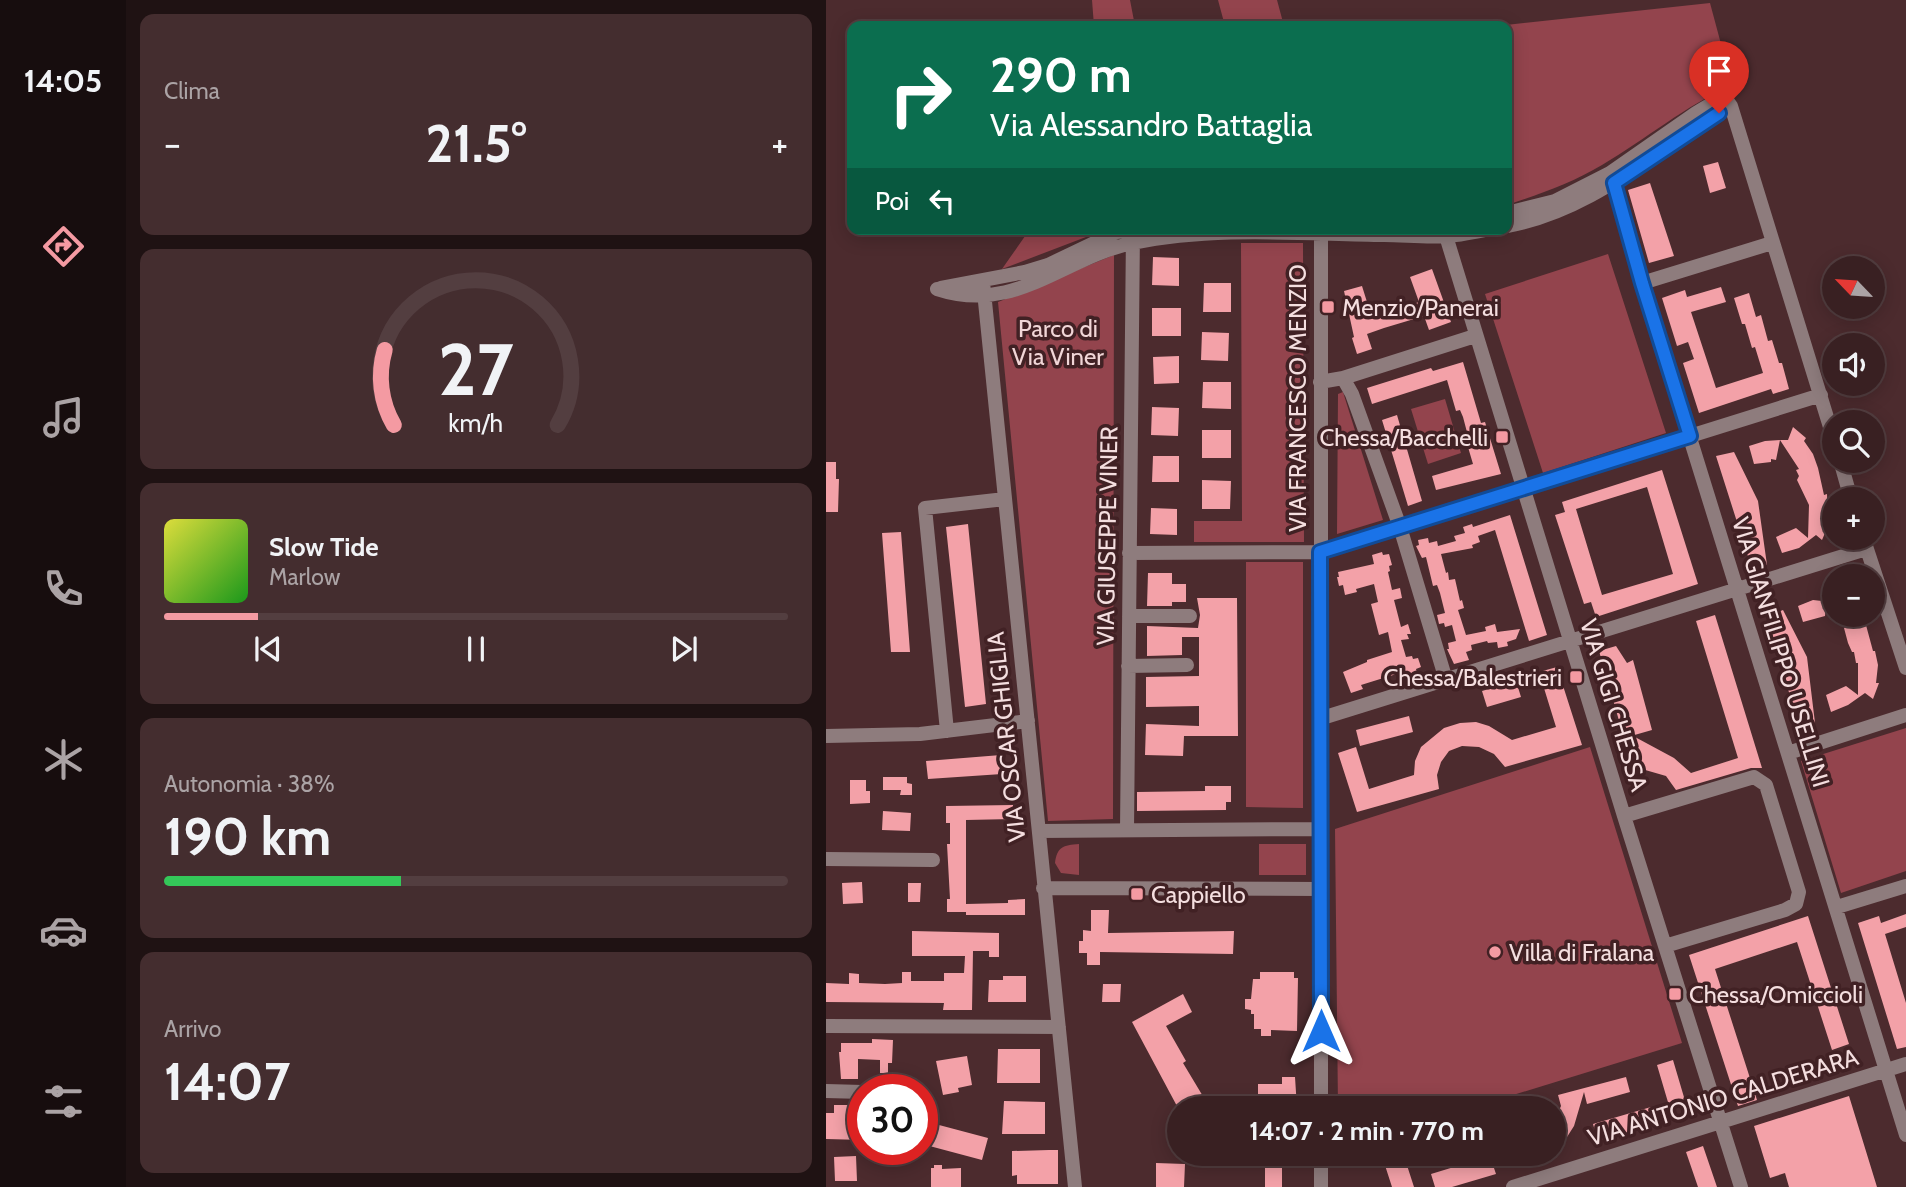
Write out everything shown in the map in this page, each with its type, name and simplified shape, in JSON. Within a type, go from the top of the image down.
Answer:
[{"type":"street","points":[[1512,225],[1562,211],[1612,178],[1696,113],[1726,99],[1731,106],[1825,410]]},
{"type":"street","points":[[1512,212],[1555,201],[1612,178]]},
{"type":"street","name":"VIA GIANFILIPPO USELLINI","points":[[1612,178],[1642,283],[1906,1135]]},
{"type":"street","name":"VIA OSCAR GHIGLIA","points":[[1075,1187],[984,289],[1048,265],[1111,235]]},
{"type":"street","name":"VIA GIUSEPPE VINER","points":[[1127,830],[1135,235]]},
{"type":"street","name":"VIA FRANCESCO MENZIO","points":[[1321,235],[1321,1096]]},
{"type":"street","name":"VIA GIGI CHESSA","points":[[1447,235],[1475,336],[1741,1187]]},
{"type":"street","points":[[1642,283],[1772,243]]},
{"type":"street","points":[[1320,382],[1475,336]]},
{"type":"street","points":[[1343,377],[1352,394],[1400,527],[1446,680]]},
{"type":"street","points":[[1129,553],[1320,552],[1821,395]]},
{"type":"street","points":[[947,731],[925,508],[1005,499]]},
{"type":"street","points":[[1320,719],[1737,590],[1846,550]]},
{"type":"street","points":[[1867,550],[1906,668]]},
{"type":"street","points":[[1129,616],[1190,616]]},
{"type":"street","points":[[1128,666],[1187,665]]},
{"type":"street","points":[[1788,753],[1906,715]]},
{"type":"street","points":[[826,736],[920,734],[1028,721]]},
{"type":"street","points":[[1624,816],[1755,777],[1766,785],[1780,828],[1799,891],[1796,904],[1786,910],[1665,946]]},
{"type":"street","points":[[1039,831],[1320,830]]},
{"type":"street","points":[[826,859],[933,860]]},
{"type":"street","points":[[1837,907],[1906,886]]},
{"type":"street","points":[[1043,888],[1320,889]]},
{"type":"street","points":[[826,1026],[1059,1027]]},
{"type":"street","name":"VIA ANTONIO CALDERARA","points":[[1513,1187],[1906,1064]]},
{"type":"street","points":[[826,1091],[847,1091]]},
{"type":"street","points":[[1321,1166],[1321,1187]]},
{"type":"green space","points":[[1092,0],[1130,0],[1134,21],[1094,21]]},
{"type":"green space","points":[[1218,0],[1277,0],[1283,21],[1224,21]]},
{"type":"green space","points":[[1710,3],[1732,85],[1698,103],[1591,171],[1556,188],[1512,203],[1512,24]]},
{"type":"green space","points":[[1026,235],[1091,235],[1002,269]]},
{"type":"green space","points":[[1241,243],[1303,243],[1304,542],[1194,542],[1194,521],[1242,521]]},
{"type":"green space","points":[[1608,254],[1666,433],[1543,473],[1485,294]]},
{"type":"green space","name":"Parco di Via Viner","points":[[1114,255],[1113,819],[1048,821],[998,302]]},
{"type":"green space","points":[[1343,392],[1383,520],[1337,534],[1338,394]]},
{"type":"green space","points":[[1445,399],[1461,453],[1428,464],[1411,409]]},
{"type":"green space","points":[[1246,562],[1303,562],[1303,808],[1246,807]]},
{"type":"green space","points":[[1906,728],[1906,871],[1841,893],[1801,761]]},
{"type":"green space","points":[[1590,747],[1682,1043],[1510,1096],[1338,1096],[1335,829]]},
{"type":"green space","points":[[1079,844],[1079,875],[1061,873],[1055,863],[1057,853],[1065,846]]},
{"type":"green space","points":[[1259,844],[1306,844],[1306,875],[1259,875]]},
{"type":"building","points":[[1718,162],[1726,188],[1710,193],[1703,166]]},
{"type":"building","points":[[1650,183],[1674,256],[1649,263],[1628,190]]},
{"type":"building","points":[[1153,257],[1179,258],[1179,286],[1152,285]]},
{"type":"building","points":[[1432,269],[1451,322],[1429,330],[1424,316],[1384,328],[1367,334],[1372,349],[1357,354],[1344,291],[1362,286],[1372,318],[1419,302],[1410,277]]},
{"type":"building","points":[[1204,283],[1231,283],[1231,312],[1203,312]]},
{"type":"building","points":[[1721,287],[1726,302],[1691,312],[1716,388],[1763,373],[1734,298],[1749,293],[1756,317],[1761,315],[1768,341],[1772,340],[1779,363],[1782,363],[1789,389],[1773,394],[1771,389],[1699,413],[1683,363],[1694,359],[1688,342],[1677,346],[1662,298],[1685,290],[1687,297]]},
{"type":"building","points":[[1152,308],[1181,308],[1181,336],[1152,336]]},
{"type":"building","points":[[1202,332],[1229,333],[1228,361],[1201,360]]},
{"type":"building","points":[[1179,356],[1179,383],[1154,384],[1153,357]]},
{"type":"building","points":[[1463,362],[1481,423],[1485,422],[1501,474],[1436,490],[1432,476],[1473,464],[1465,437],[1468,436],[1463,417],[1460,410],[1456,411],[1447,380],[1372,404],[1367,388],[1431,368],[1433,371]]},
{"type":"building","points":[[1203,382],[1231,382],[1231,409],[1202,408]]},
{"type":"building","points":[[1152,407],[1179,408],[1178,436],[1151,435]]},
{"type":"building","points":[[1397,415],[1422,501],[1408,506],[1382,420]]},
{"type":"building","points":[[1793,427],[1806,438],[1804,441],[1818,468],[1822,487],[1822,540],[1816,535],[1799,548],[1782,553],[1776,537],[1796,528],[1808,538],[1809,505],[1797,480],[1799,476],[1796,470],[1799,469],[1780,440],[1788,440]]},
{"type":"building","points":[[1202,430],[1231,430],[1231,458],[1202,458]]},
{"type":"building","points":[[1780,440],[1776,460],[1754,464],[1749,446]]},
{"type":"building","points":[[1734,452],[1758,501],[1767,565],[1752,569],[1716,456]]},
{"type":"building","points":[[1153,456],[1179,456],[1179,482],[1152,482]]},
{"type":"building","points":[[826,462],[836,462],[836,479],[839,479],[838,512],[826,512]]},
{"type":"building","points":[[1662,470],[1698,584],[1596,617],[1591,602],[1584,604],[1555,515],[1565,512],[1562,502]],"holes":[[[1647,487],[1673,574],[1602,595],[1576,509]]]},
{"type":"building","points":[[1202,480],[1231,481],[1230,509],[1202,509]]},
{"type":"building","points":[[1151,508],[1177,509],[1177,535],[1150,534]]},
{"type":"building","points":[[1510,515],[1547,635],[1529,641],[1495,530],[1478,536],[1480,542],[1472,545],[1473,548],[1441,554],[1449,580],[1455,579],[1460,601],[1462,600],[1464,608],[1458,610],[1466,635],[1486,631],[1485,627],[1495,624],[1497,632],[1520,629],[1516,639],[1507,642],[1508,646],[1498,648],[1497,642],[1487,641],[1471,645],[1472,650],[1466,652],[1469,660],[1454,664],[1447,649],[1448,643],[1456,641],[1452,625],[1445,627],[1444,623],[1439,624],[1437,615],[1445,613],[1440,593],[1437,585],[1433,586],[1426,557],[1422,558],[1416,546],[1419,545],[1418,540],[1428,538],[1429,543],[1437,541],[1438,546],[1456,541],[1454,536],[1465,533],[1463,527],[1472,524],[1473,527]]},
{"type":"building","points":[[968,524],[986,704],[965,707],[946,527]]},
{"type":"building","points":[[901,532],[910,652],[891,652],[882,533]]},
{"type":"building","points":[[1382,552],[1383,555],[1389,554],[1392,565],[1389,566],[1388,572],[1392,590],[1400,588],[1402,598],[1394,600],[1401,627],[1408,624],[1411,634],[1407,634],[1409,639],[1401,640],[1406,657],[1418,658],[1421,667],[1416,669],[1417,673],[1407,676],[1406,671],[1361,685],[1363,689],[1351,693],[1343,672],[1392,652],[1388,632],[1379,635],[1371,604],[1378,602],[1374,584],[1345,595],[1343,585],[1339,586],[1338,572],[1374,564],[1372,555]]},
{"type":"building","points":[[1148,573],[1172,573],[1172,584],[1186,584],[1186,602],[1172,602],[1172,606],[1147,606]]},
{"type":"building","points":[[1197,598],[1237,598],[1238,736],[1184,736],[1183,756],[1145,755],[1146,724],[1199,726],[1199,706],[1146,707],[1146,677],[1199,676],[1199,637],[1182,637],[1182,655],[1147,656],[1147,626],[1198,628],[1200,615]]},
{"type":"building","points":[[1813,600],[1822,601],[1822,617],[1803,622],[1798,606]]},
{"type":"building","points":[[1775,610],[1775,613],[1783,610],[1807,657],[1815,723],[1799,727],[1766,613]]},
{"type":"building","points":[[1715,615],[1762,768],[1751,768],[1676,790],[1666,776],[1628,765],[1635,737],[1674,758],[1691,773],[1738,758],[1696,621]]},
{"type":"building","points":[[1867,627],[1875,651],[1878,665],[1876,683],[1879,683],[1873,699],[1865,693],[1848,705],[1831,712],[1826,695],[1846,686],[1858,695],[1858,663],[1844,628]]},
{"type":"building","points":[[1616,646],[1627,663],[1633,660],[1652,730],[1624,738],[1599,651]]},
{"type":"building","points":[[1557,667],[1582,745],[1505,767],[1494,754],[1479,747],[1462,746],[1449,751],[1441,762],[1437,775],[1439,789],[1357,812],[1338,753],[1356,747],[1369,789],[1414,775],[1415,761],[1421,747],[1444,728],[1476,722],[1489,726],[1512,740],[1556,727],[1539,672]]},
{"type":"building","points":[[1516,681],[1521,697],[1487,707],[1482,691]]},
{"type":"building","points":[[1409,716],[1413,732],[1360,746],[1356,730]]},
{"type":"building","points":[[1001,755],[1002,774],[928,779],[926,761]]},
{"type":"building","points":[[883,777],[907,777],[907,783],[912,784],[912,795],[900,795],[901,790],[883,790]]},
{"type":"building","points":[[850,780],[866,780],[870,803],[850,804]]},
{"type":"building","points":[[1205,786],[1231,786],[1231,802],[1226,802],[1226,810],[1137,811],[1137,792],[1205,791]]},
{"type":"building","points":[[1013,805],[1013,819],[966,820],[966,904],[1008,903],[1008,900],[1025,899],[1025,915],[966,915],[966,912],[947,912],[947,899],[950,899],[947,844],[950,844],[950,823],[946,823],[946,806]]},
{"type":"building","points":[[883,811],[911,813],[910,831],[882,830]]},
{"type":"building","points":[[862,882],[863,903],[843,904],[842,883]]},
{"type":"building","points":[[908,883],[921,883],[920,902],[908,902]]},
{"type":"building","points":[[1091,910],[1109,910],[1108,933],[1234,931],[1233,954],[1100,952],[1100,965],[1087,965],[1087,953],[1079,953],[1079,941],[1083,941],[1083,930],[1091,931]]},
{"type":"building","points":[[1906,914],[1906,927],[1885,934],[1906,1003],[1906,1047],[1897,1049],[1858,923],[1879,916],[1881,923]]},
{"type":"building","points":[[1808,916],[1849,1044],[1832,1050],[1797,942],[1715,969],[1757,1100],[1738,1106],[1689,955]]},
{"type":"building","points":[[912,931],[999,933],[999,957],[989,957],[989,951],[973,951],[972,1010],[943,1010],[944,1003],[826,1002],[826,983],[849,984],[849,973],[859,974],[859,983],[885,984],[902,983],[902,972],[911,972],[911,981],[944,981],[944,973],[964,973],[965,956],[912,956]]},
{"type":"building","points":[[1260,972],[1294,972],[1294,978],[1298,978],[1297,1031],[1271,1030],[1271,1036],[1261,1036],[1261,1029],[1254,1029],[1254,1014],[1245,1009],[1245,999],[1251,999],[1253,979],[1260,979]]},
{"type":"building","points":[[1003,976],[1026,976],[1026,1002],[988,1002],[989,980],[1003,980]]},
{"type":"building","points":[[1103,984],[1121,984],[1120,1002],[1102,1002]]},
{"type":"building","points":[[1183,994],[1192,1012],[1166,1026],[1186,1061],[1183,1063],[1203,1096],[1172,1096],[1132,1022]]},
{"type":"building","points":[[872,1039],[893,1040],[892,1063],[888,1063],[888,1073],[880,1073],[880,1060],[858,1059],[858,1074],[847,1074],[847,1079],[841,1079],[841,1043],[872,1043]]},
{"type":"building","points":[[998,1049],[1040,1049],[1040,1083],[997,1083]]},
{"type":"building","points":[[967,1056],[972,1085],[958,1088],[959,1092],[943,1095],[936,1061]]},
{"type":"building","points":[[1673,1060],[1686,1104],[1670,1109],[1657,1065]]},
{"type":"building","points":[[1282,1077],[1295,1077],[1296,1096],[1258,1096],[1258,1084],[1282,1084]]},
{"type":"building","points":[[1626,1077],[1630,1092],[1587,1104],[1584,1092],[1574,1126],[1566,1138],[1566,1096],[1558,1095]]},
{"type":"building","points":[[1849,1096],[1877,1187],[1789,1187],[1785,1173],[1770,1178],[1754,1126]]},
{"type":"building","points":[[1004,1101],[1045,1102],[1045,1134],[1002,1134]]},
{"type":"building","points":[[834,1105],[847,1105],[847,1140],[826,1139],[826,1113],[834,1113]]},
{"type":"building","points":[[1651,1107],[1655,1124],[1598,1141],[1593,1124]]},
{"type":"building","points":[[938,1125],[988,1138],[982,1160],[938,1148]]},
{"type":"building","points":[[1703,1146],[1717,1187],[1698,1187],[1686,1152]]},
{"type":"building","points":[[1058,1150],[1058,1184],[1017,1184],[1017,1175],[1012,1176],[1012,1151]]},
{"type":"building","points":[[847,1156],[847,1165],[856,1165],[857,1181],[835,1181],[834,1157]]},
{"type":"building","points":[[1156,1163],[1185,1166],[1184,1187],[1156,1187]]},
{"type":"building","points":[[934,1165],[942,1165],[942,1169],[961,1168],[961,1187],[931,1187],[931,1168],[934,1168]]},
{"type":"building","points":[[1265,1166],[1282,1166],[1282,1187],[1265,1187]]},
{"type":"building","points":[[1385,1166],[1407,1166],[1414,1187],[1392,1187]]},
{"type":"building","points":[[1457,1166],[1493,1166],[1496,1174],[1452,1187],[1435,1187],[1431,1174]]},
{"type":"place","name":"Menzio/Panerai","points":[[1328,307]]},
{"type":"place","name":"Chessa/Bacchelli","points":[[1502,437]]},
{"type":"place","name":"Chessa/Balestrieri","points":[[1576,677]]},
{"type":"place","name":"Cappiello","points":[[1137,894]]},
{"type":"place","name":"Villa di Fralana","points":[[1495,952]]},
{"type":"place","name":"Chessa/Omiccioli","points":[[1675,994]]},
{"type":"route","points":[[1321,1031],[1320,552],[1690,436],[1614,183],[1719,113]]}]
